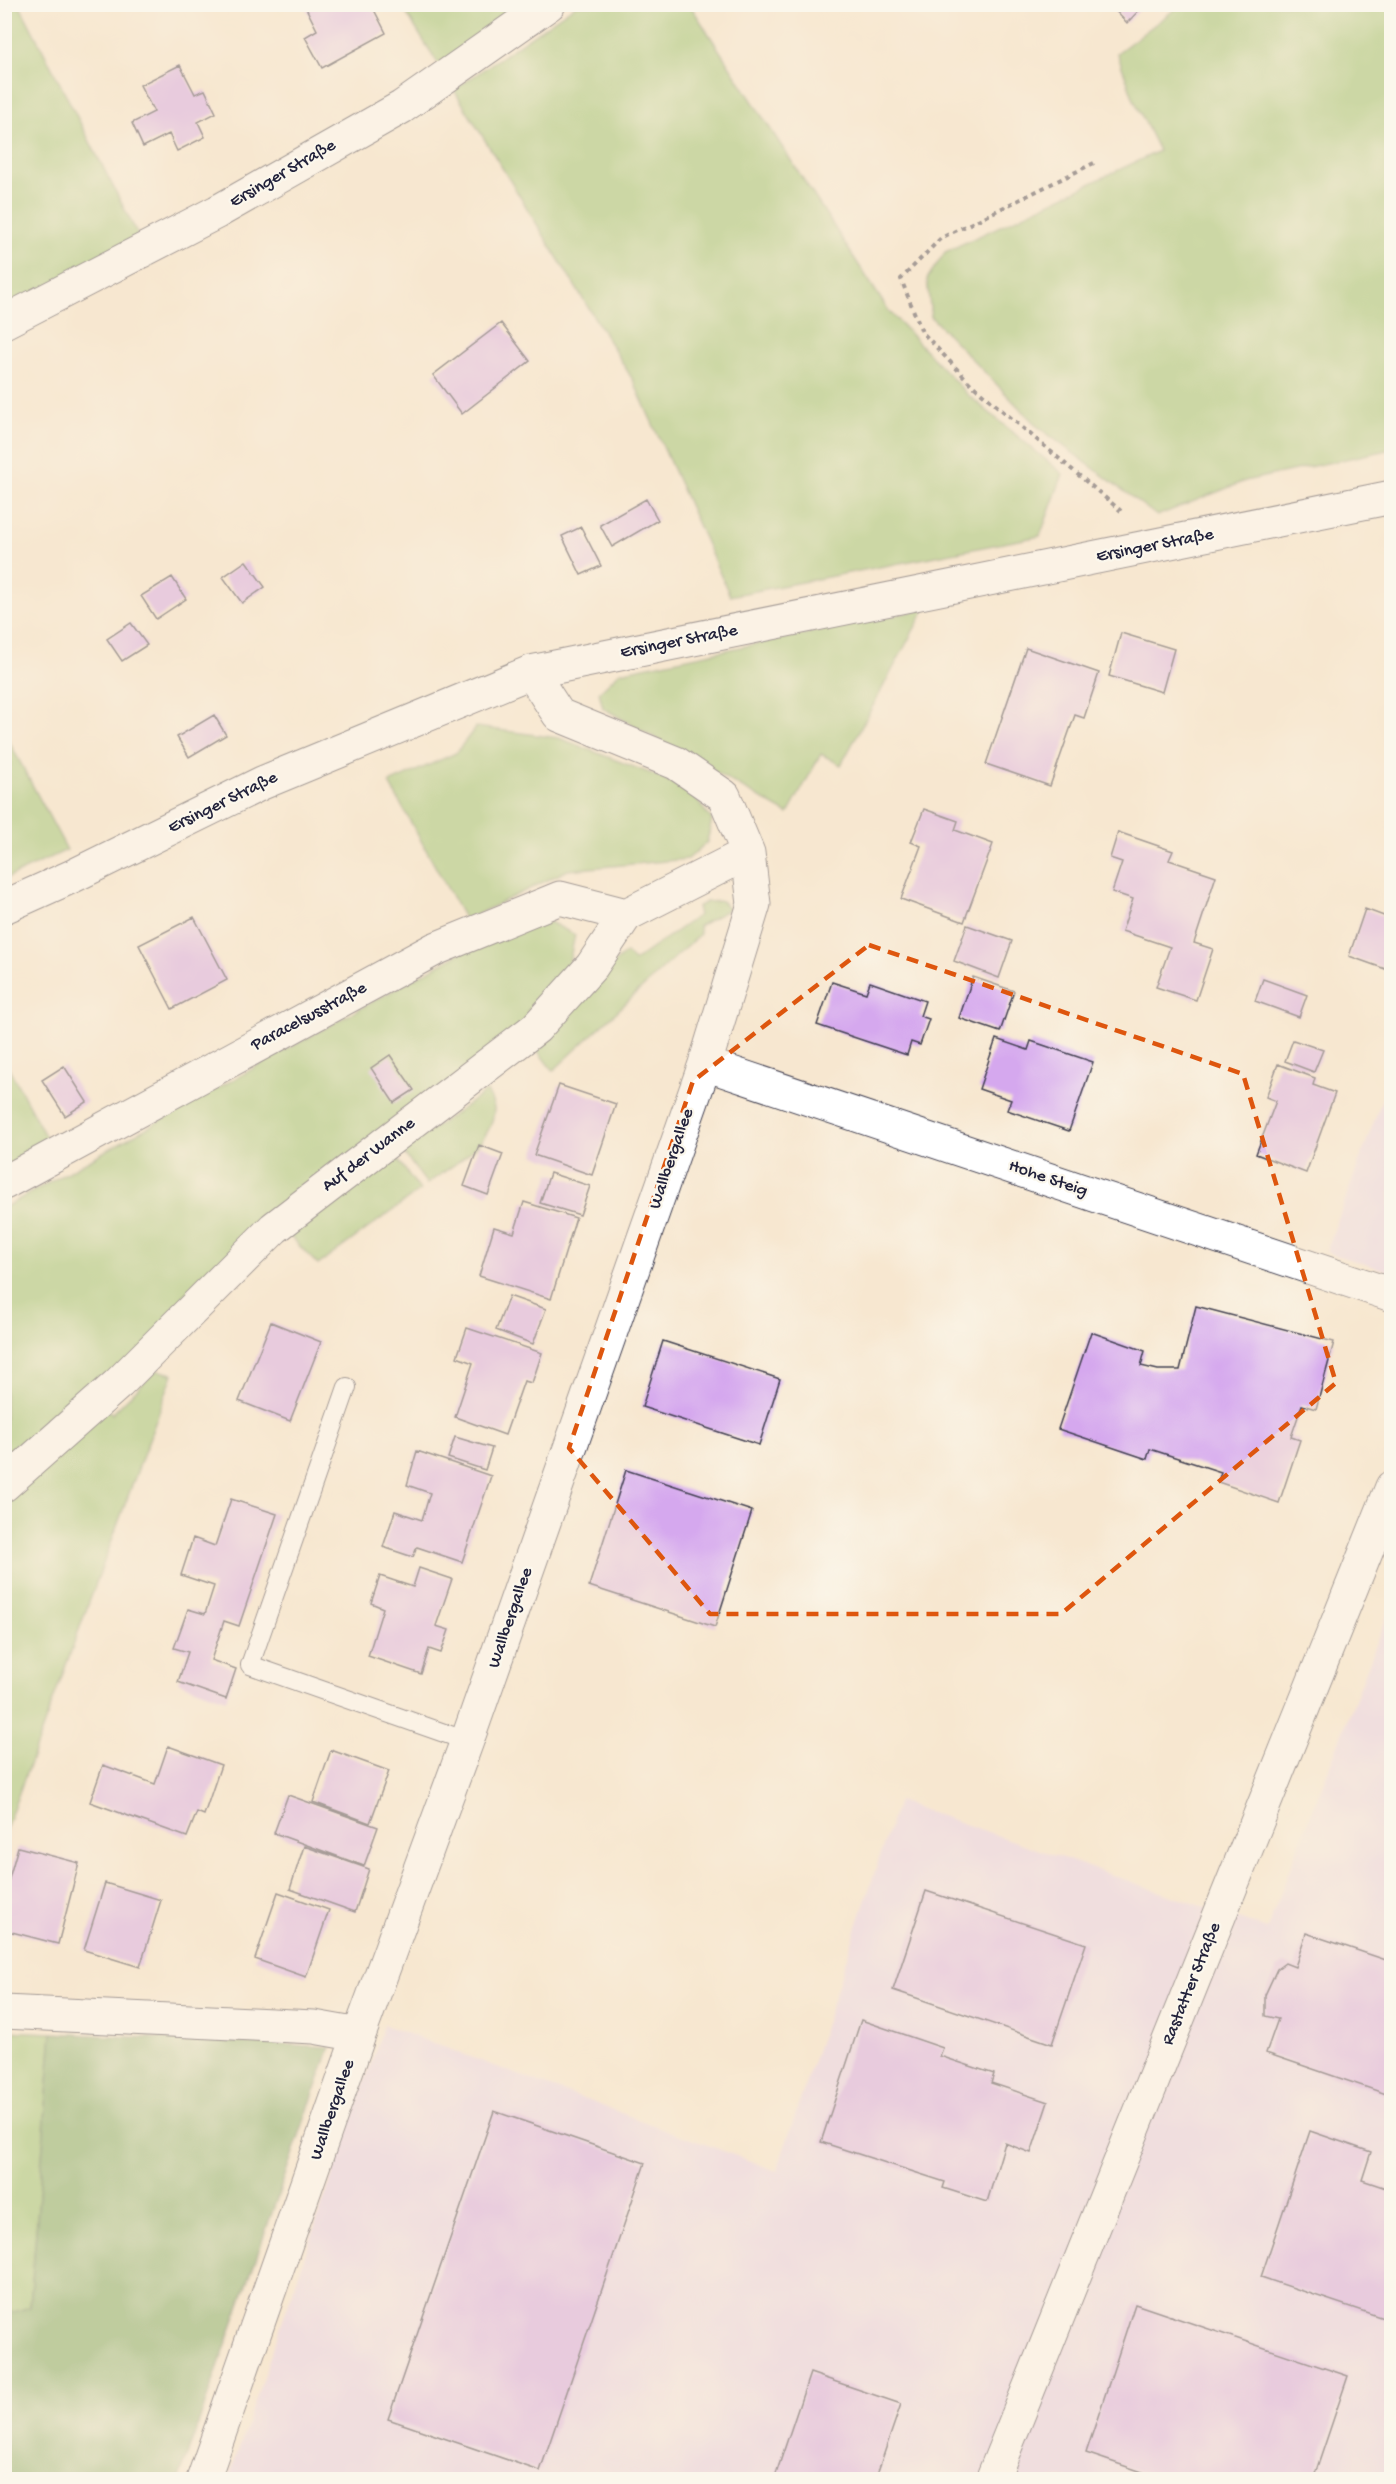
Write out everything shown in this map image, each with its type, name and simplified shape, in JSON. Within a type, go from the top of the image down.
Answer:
[{"type":"street","name":"Ersinger Straße","points":[[4,322],[217,212],[402,107],[549,4]]},
{"type":"street","name":"Ersinger Straße","points":[[4,907],[73,876],[262,783],[531,672],[1392,497]]},
{"type":"street","name":"Wallbergallee","points":[[203,2480],[359,2035],[467,1741],[705,1064],[754,904],[748,853],[724,796],[676,763],[559,715],[531,672]]},
{"type":"street","name":"Auf der Wanne","points":[[4,1485],[119,1383],[273,1228],[536,1028],[592,966],[626,915],[748,853]]},
{"type":"street","name":"Paracelsusstraße","points":[[4,1183],[435,949],[560,898],[626,915]]},
{"type":"street","name":"Hohe Steig","points":[[705,1064],[1392,1295]]},
{"type":"street","name":"Rastatter Straße","points":[[992,2480],[1392,1487]]},
{"type":"street","points":[[4,2012],[314,2027],[359,2035]]},
{"type":"lane","points":[[347,1387],[250,1665],[467,1741]]},
{"type":"path","points":[[1094,163],[941,238],[901,279],[922,332],[971,384],[1139,526],[1144,548]]},
{"type":"highlighted area","points":[[869,945],[1243,1074],[1336,1383],[1061,1614],[710,1614],[569,1448],[693,1081]]},
{"type":"shaded area","points":[[1391,1075],[1391,1272],[1326,1252]]},
{"type":"shaded area","points":[[1391,1606],[1391,2479],[228,2480],[384,2025],[777,2171],[898,1801],[1267,1929]]},
{"type":"green space","points":[[19,4],[140,239],[5,310],[4,5]]},
{"type":"green space","points":[[1182,4],[1391,5],[1392,449],[1245,481],[1157,516],[1037,426],[931,317],[927,279],[945,252],[1159,151],[1134,100],[1117,53]]},
{"type":"green space","points":[[401,5],[532,5],[442,70]]},
{"type":"green space","points":[[576,5],[690,5],[888,310],[967,394],[1063,474],[1040,536],[730,596],[633,380],[454,90]]},
{"type":"green space","points":[[925,609],[841,765],[821,754],[788,814],[603,708],[599,692],[620,672]]},
{"type":"green space","points":[[476,727],[559,738],[665,779],[692,794],[712,820],[707,842],[688,859],[568,870],[465,920],[389,783],[456,753]]},
{"type":"green space","points":[[4,732],[67,850],[5,879],[4,879]]},
{"type":"green space","points":[[722,901],[729,909],[699,926],[700,934],[553,1071],[536,1049],[598,977],[626,953],[634,961],[699,915],[697,907],[706,902]]},
{"type":"green space","points":[[550,922],[575,935],[566,977],[535,1019],[5,1471],[5,1207],[476,944]]},
{"type":"green space","points":[[4,1059],[50,1145],[4,1171]]},
{"type":"green space","points":[[487,1091],[494,1109],[487,1133],[469,1153],[427,1184],[402,1151]]},
{"type":"green space","points":[[395,1156],[420,1190],[318,1265],[286,1232]]},
{"type":"green space","points":[[156,1370],[173,1374],[5,1831],[5,1498],[107,1409],[112,1414]]},
{"type":"green space","points":[[5,2031],[52,2033],[30,2307],[5,2315]]},
{"type":"green space","points":[[52,2033],[330,2047],[179,2479],[5,2479],[5,2315],[30,2307]]},
{"type":"building","points":[[304,4],[371,4],[386,33],[322,68],[305,37],[317,30]]},
{"type":"building","points":[[1109,4],[1145,4],[1127,23]]},
{"type":"building","points":[[180,65],[195,94],[205,90],[216,113],[198,122],[205,137],[177,151],[169,134],[143,147],[132,123],[154,112],[140,85]]},
{"type":"building","points":[[501,323],[530,361],[462,414],[433,375]]},
{"type":"building","points":[[646,499],[658,520],[612,547],[600,525]]},
{"type":"building","points":[[581,527],[601,566],[581,575],[562,536]]},
{"type":"building","points":[[246,561],[265,587],[242,603],[223,577]]},
{"type":"building","points":[[172,577],[186,599],[156,619],[141,596]]},
{"type":"building","points":[[131,623],[147,645],[122,661],[107,639]]},
{"type":"building","points":[[1121,633],[1174,649],[1162,692],[1109,676]]},
{"type":"building","points":[[1026,648],[1099,673],[1084,718],[1075,715],[1050,786],[986,764]]},
{"type":"building","points":[[214,715],[226,735],[189,757],[177,737]]},
{"type":"building","points":[[924,809],[958,821],[955,830],[993,844],[964,922],[901,899],[921,846],[911,842]]},
{"type":"building","points":[[1118,832],[1173,851],[1169,860],[1216,876],[1194,943],[1213,949],[1196,1000],[1156,987],[1170,947],[1122,931],[1133,899],[1112,892],[1122,862],[1110,858]]},
{"type":"building","points":[[1365,909],[1392,919],[1392,960],[1388,970],[1349,956]]},
{"type":"building","points":[[194,917],[227,980],[172,1009],[139,945]]},
{"type":"building","points":[[967,925],[1012,941],[999,978],[954,961]]},
{"type":"building","points":[[973,977],[1014,991],[1000,1032],[959,1018]]},
{"type":"building","points":[[1263,979],[1307,995],[1299,1017],[1255,1001]]},
{"type":"building","points":[[832,982],[866,993],[870,982],[925,1001],[920,1016],[929,1019],[920,1045],[911,1042],[907,1055],[817,1025]]},
{"type":"building","points":[[996,1039],[1028,1050],[1031,1041],[1093,1062],[1069,1131],[1007,1110],[1011,1100],[979,1089]]},
{"type":"building","points":[[1293,1040],[1323,1050],[1314,1072],[1285,1061]]},
{"type":"building","points":[[390,1055],[414,1090],[394,1103],[371,1068]]},
{"type":"building","points":[[1278,1064],[1315,1078],[1313,1085],[1335,1093],[1306,1173],[1256,1154],[1276,1101],[1266,1097]]},
{"type":"building","points":[[64,1066],[87,1102],[65,1116],[42,1080]]},
{"type":"building","points":[[559,1085],[616,1104],[592,1175],[534,1155]]},
{"type":"building","points":[[479,1145],[503,1154],[488,1195],[464,1186]]},
{"type":"building","points":[[550,1173],[590,1186],[580,1215],[540,1203]]},
{"type":"building","points":[[524,1202],[576,1218],[551,1299],[479,1276],[494,1227],[514,1233]]},
{"type":"building","points":[[509,1296],[546,1309],[533,1344],[496,1330]]},
{"type":"building","points":[[1196,1306],[1334,1342],[1316,1409],[1302,1405],[1291,1437],[1300,1440],[1279,1503],[1218,1482],[1221,1472],[1150,1449],[1147,1459],[1058,1429],[1091,1332],[1145,1351],[1141,1366],[1158,1370],[1180,1370]]},
{"type":"building","points":[[271,1322],[321,1342],[290,1421],[239,1401]]},
{"type":"building","points":[[467,1328],[542,1353],[532,1383],[524,1381],[505,1435],[455,1417],[473,1363],[457,1357]]},
{"type":"building","points":[[663,1341],[780,1379],[759,1445],[642,1407]]},
{"type":"building","points":[[455,1437],[492,1448],[485,1470],[448,1458]]},
{"type":"building","points":[[417,1451],[491,1476],[462,1562],[417,1547],[413,1557],[383,1547],[395,1511],[422,1520],[430,1493],[407,1485]]},
{"type":"building","points":[[626,1470],[752,1511],[715,1627],[589,1586]]},
{"type":"building","points":[[231,1499],[277,1514],[239,1626],[224,1621],[211,1660],[236,1669],[226,1699],[178,1682],[188,1652],[174,1648],[188,1609],[205,1614],[214,1586],[181,1575],[193,1538],[215,1546]]},
{"type":"building","points":[[419,1568],[452,1579],[436,1626],[449,1630],[441,1653],[429,1649],[421,1674],[368,1656],[383,1608],[371,1603],[380,1576],[413,1587]]},
{"type":"building","points":[[168,1746],[221,1765],[204,1815],[197,1812],[187,1837],[90,1802],[103,1765],[155,1784]]},
{"type":"building","points":[[331,1750],[389,1771],[370,1823],[313,1802]]},
{"type":"building","points":[[288,1795],[378,1827],[364,1866],[274,1833]]},
{"type":"building","points":[[304,1846],[369,1869],[355,1912],[290,1889]]},
{"type":"building","points":[[18,1847],[79,1863],[58,1944],[4,1930],[4,1896]]},
{"type":"building","points":[[105,1883],[161,1900],[140,1967],[84,1950]]},
{"type":"building","points":[[926,1891],[1086,1944],[1052,2044],[893,1990]]},
{"type":"building","points":[[278,1892],[329,1910],[306,1977],[255,1959]]},
{"type":"building","points":[[1306,1933],[1392,1962],[1392,2096],[1266,2053],[1278,2019],[1265,2016],[1265,1995],[1277,1969],[1285,1963],[1295,1967]]},
{"type":"building","points":[[861,2020],[943,2048],[940,2056],[994,2074],[991,2083],[1048,2102],[1031,2153],[1005,2143],[987,2202],[943,2188],[945,2182],[821,2142]]},
{"type":"building","points":[[494,2111],[645,2163],[540,2471],[388,2419]]},
{"type":"building","points":[[1310,2131],[1371,2152],[1362,2180],[1392,2190],[1392,2321],[1261,2277]]},
{"type":"building","points":[[1135,2304],[1348,2376],[1313,2480],[1166,2480],[1086,2453]]},
{"type":"building","points":[[810,2373],[901,2404],[875,2480],[774,2480]]}]
